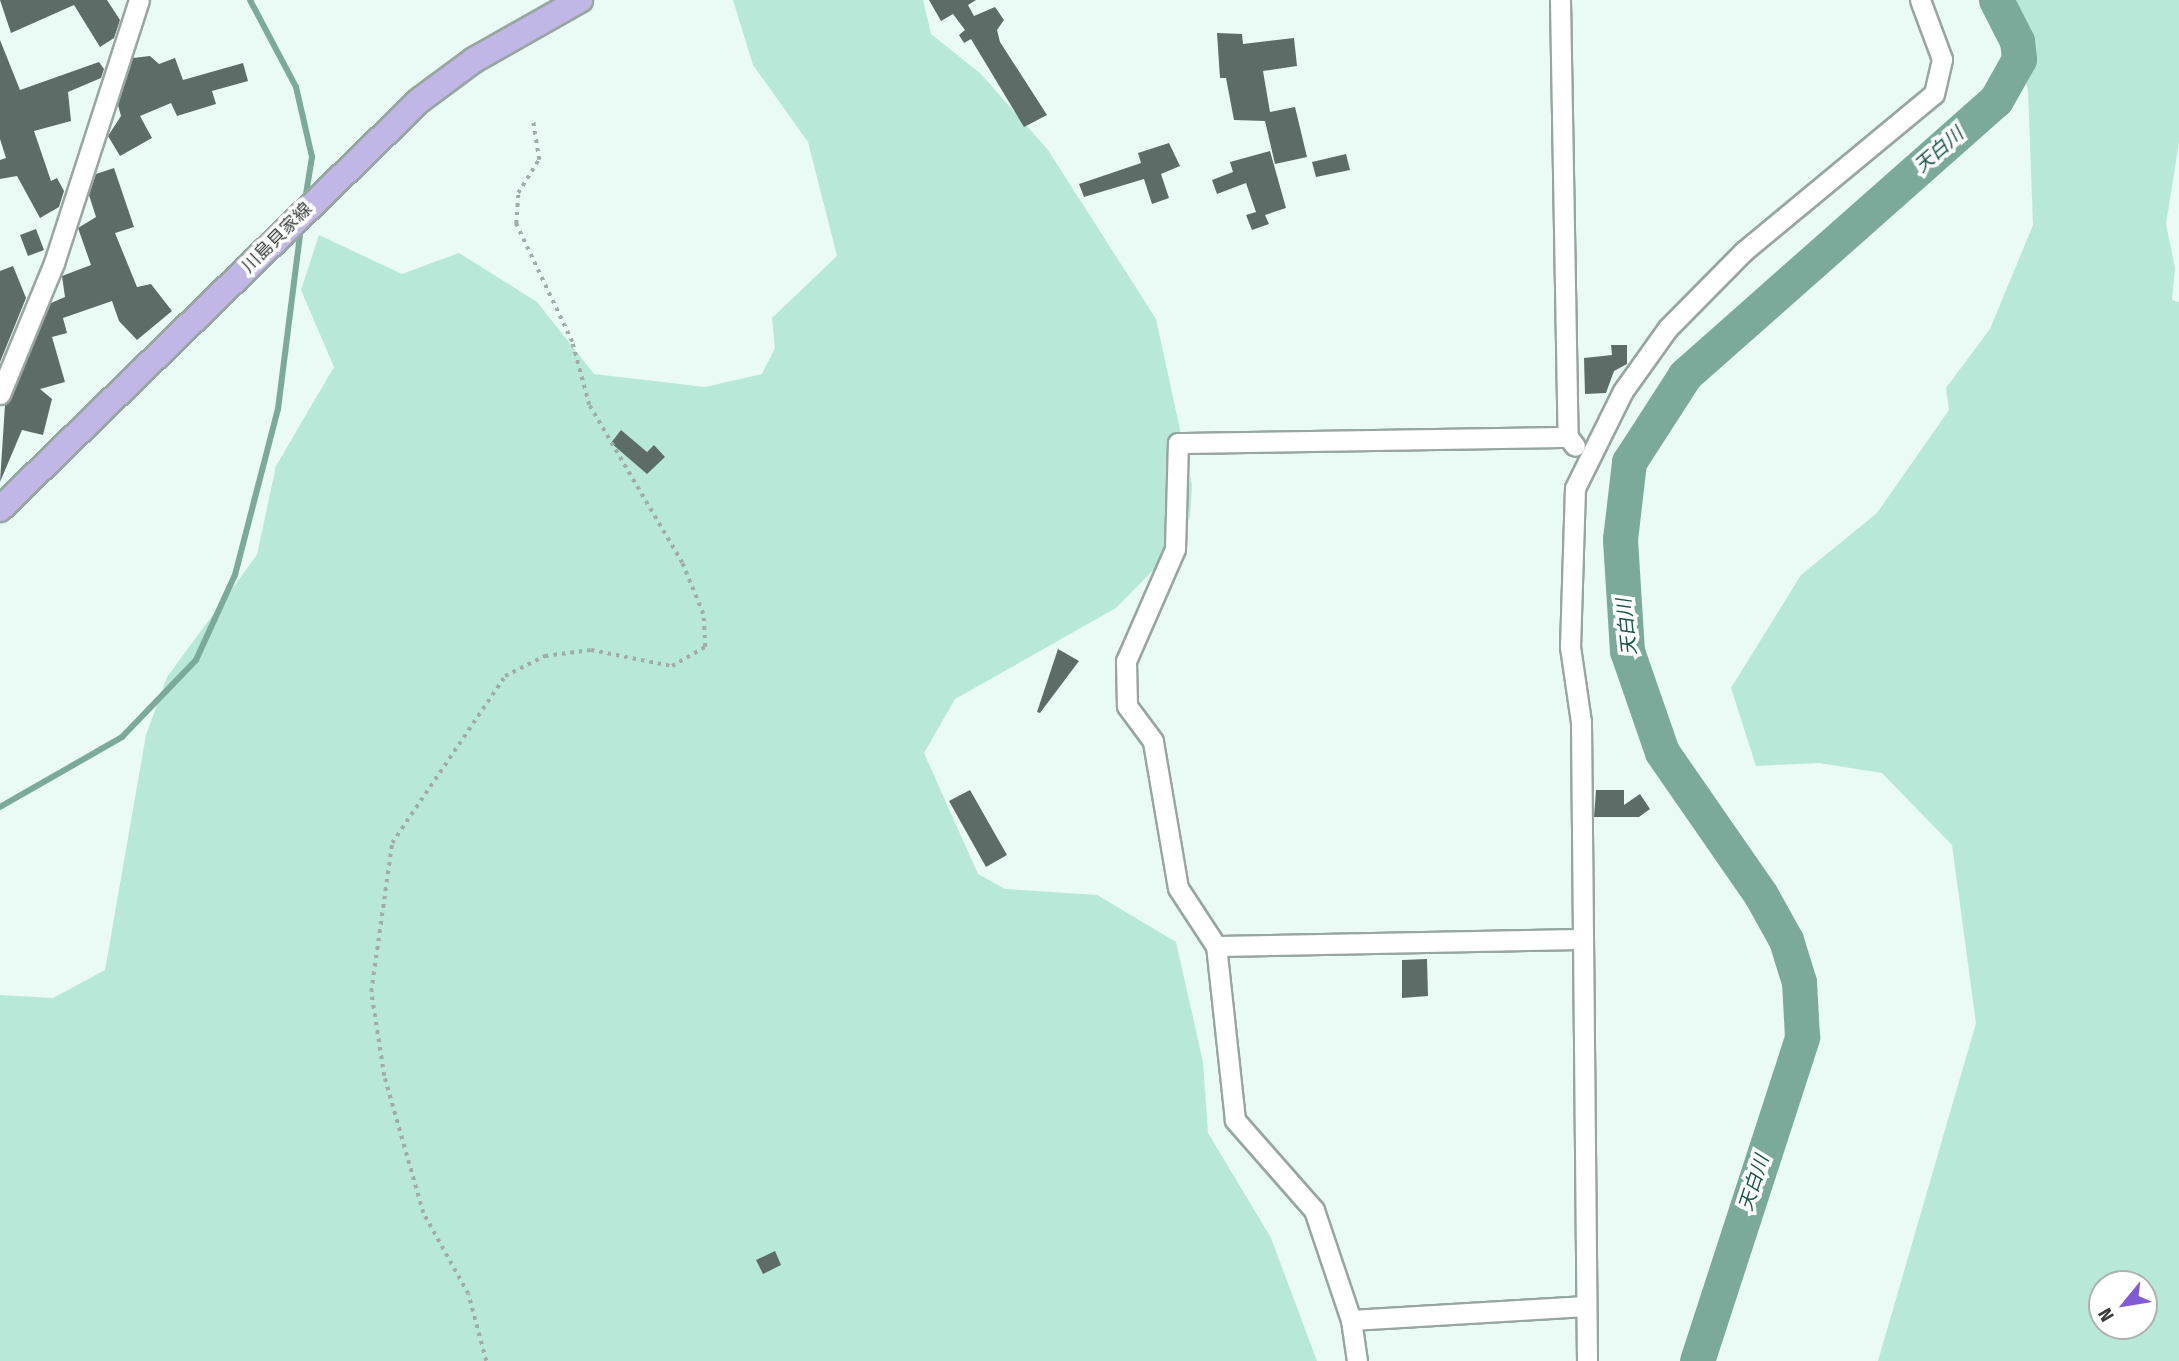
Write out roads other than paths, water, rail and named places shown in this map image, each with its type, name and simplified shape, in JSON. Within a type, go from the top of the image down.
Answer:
[{"type":"main road","name":"川島貝家線","points":[[0,509],[317,198],[448,77],[580,0]]},
{"type":"street","points":[[0,394],[54,263],[139,0]]},
{"type":"street","points":[[1560,0],[1568,437],[1585,458]]},
{"type":"street","points":[[1587,1361],[1581,722],[1571,659],[1569,563],[1570,520],[1585,458],[1647,356],[1702,292],[1930,99],[1942,59],[1920,0]]},
{"type":"street","points":[[1357,1361],[1351,1320],[1314,1210],[1235,1120],[1216,946],[1178,888],[1153,741],[1127,705],[1131,643],[1175,549],[1178,443],[1568,437]]},
{"type":"street","points":[[1216,946],[1582,939]]},
{"type":"street","points":[[1351,1320],[1586,1306]]},
{"type":"waterway","points":[[250,0],[296,87],[312,157],[305,200]]},
{"type":"waterway","name":"天白川","points":[[1697,1361],[1802,1037],[1799,982],[1786,940],[1761,895],[1662,752],[1627,651],[1620,539],[1629,462],[1685,375],[1996,100],[2019,59],[2017,41],[1996,0]]},
{"type":"waterway","points":[[0,807],[122,737],[196,660],[235,575],[278,409],[301,228]]}]
